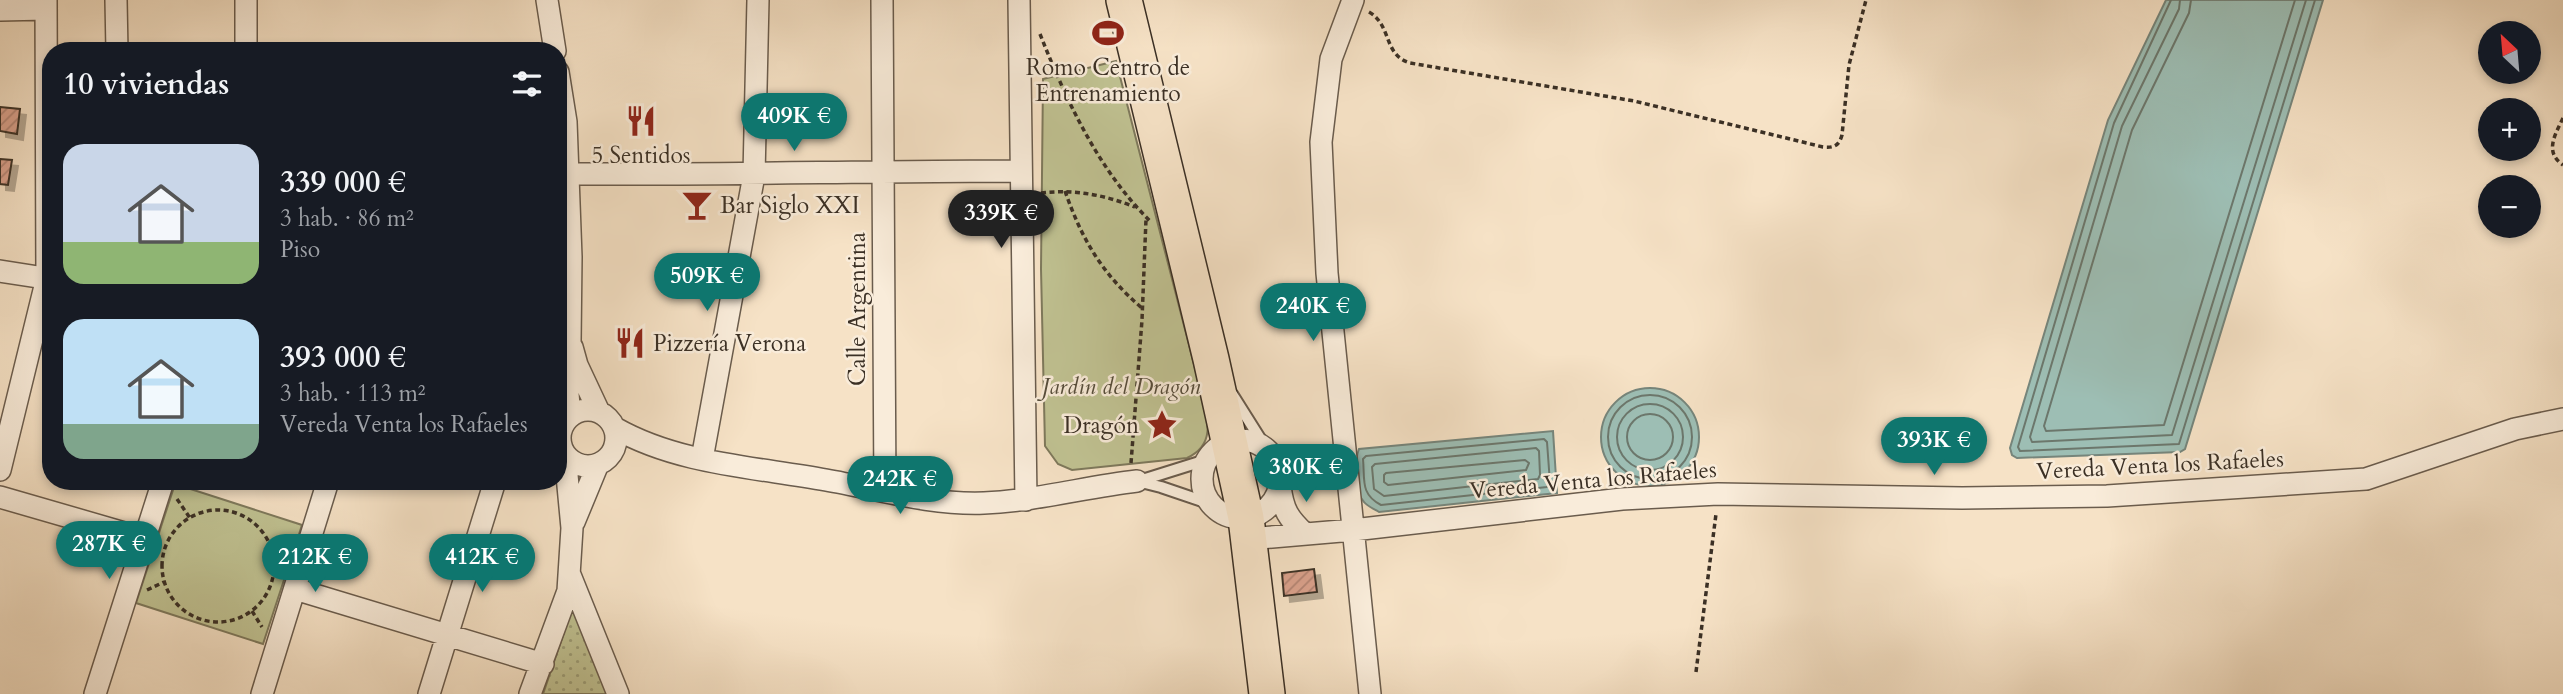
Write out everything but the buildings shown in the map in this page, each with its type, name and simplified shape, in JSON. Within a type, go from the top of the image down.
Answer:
[{"type":"main road","points":[[1124,0],[1211,359],[1218,450],[1247,528],[1267,694]]},
{"type":"street","points":[[116,0],[117,42]]},
{"type":"street","points":[[246,0],[246,42]]},
{"type":"street","points":[[547,0],[554,42]]},
{"type":"street","points":[[702,459],[754,175],[758,0]]},
{"type":"street","name":"Calle Argentina","points":[[882,0],[885,491]]},
{"type":"street","points":[[1019,0],[1026,500]]},
{"type":"street","points":[[1352,4],[1331,59],[1321,142],[1327,273],[1370,694]]},
{"type":"street","points":[[0,10],[46,5],[46,42]]},
{"type":"street","points":[[567,148],[571,257],[570,342],[567,353]]},
{"type":"street","points":[[568,174],[1021,172]]},
{"type":"street","points":[[0,271],[42,278]]},
{"type":"street","points":[[0,470],[42,306]]},
{"type":"street","points":[[570,342],[577,365],[599,412]]},
{"type":"street","points":[[567,415],[582,410],[599,412],[606,416],[615,428],[667,452],[923,500],[981,503],[1026,500],[1133,482]]},
{"type":"street","name":"Vereda Venta los Rafaeles","points":[[1247,528],[1306,534],[1622,499],[1718,494],[1962,498],[2107,496],[2367,479],[2515,429],[2563,419]]},
{"type":"street","points":[[572,528],[601,463],[614,450],[615,428]]},
{"type":"street","points":[[1280,486],[1276,497],[1247,528],[1211,504],[1204,493],[1201,480],[1218,450],[1242,439],[1254,441],[1266,448],[1275,458],[1280,472],[1282,505],[1291,520],[1306,534]]},
{"type":"street","points":[[567,454],[582,466],[667,452]]},
{"type":"street","points":[[95,694],[160,490]]},
{"type":"street","points":[[262,694],[325,490]]},
{"type":"street","points":[[429,694],[492,490]]},
{"type":"street","points":[[530,694],[568,591],[572,528],[567,490]]},
{"type":"street","points":[[0,497],[145,539]]},
{"type":"street","points":[[569,573],[618,694]]},
{"type":"street","points":[[295,589],[543,664]]},
{"type":"lane","points":[[1211,359],[1266,448]]},
{"type":"lane","points":[[1133,482],[1218,450]]},
{"type":"lane","points":[[1133,482],[1161,486],[1211,504]]},
{"type":"path","points":[[1352,4],[1377,16],[1394,54],[1410,63],[1634,100],[1822,148],[1833,148],[1840,142],[1842,135],[1849,65],[1866,0]]},
{"type":"path","points":[[1036,25],[1056,75],[1091,144],[1137,208],[1156,227]]},
{"type":"path","points":[[2563,118],[2551,145],[2553,154],[2563,164]]},
{"type":"path","points":[[1021,195],[1065,191],[1108,196],[1137,208]]},
{"type":"path","points":[[1065,191],[1087,243],[1108,276],[1142,309]]},
{"type":"path","points":[[1133,482],[1146,217]]},
{"type":"path","points":[[1696,672],[1718,494]]},
{"type":"path","points":[[207,511],[227,511],[244,516],[260,528],[270,544],[274,562],[272,581],[264,597],[252,611],[236,619],[219,622],[185,611],[172,598],[164,582],[162,564],[166,547],[175,530],[190,518],[207,511]]},
{"type":"green space","name":"Jardín del Dragón","points":[[1116,61],[1208,426],[1204,444],[1187,458],[1072,470],[1058,464],[1045,446],[1041,269],[1043,79]]},
{"type":"green space","points":[[173,490],[194,490],[302,525],[263,644],[136,603]]},
{"type":"green space","points":[[573,606],[611,694],[543,694]]},
{"type":"water","points":[[2166,0],[2323,0],[2185,449],[2180,452],[2017,458],[2012,455],[2010,448],[2108,120]]},
{"type":"water","points":[[1650,388],[1669,392],[1685,402],[1695,418],[1699,437],[1695,456],[1685,472],[1669,482],[1650,486],[1631,482],[1615,472],[1605,456],[1601,437],[1605,418],[1615,402],[1631,392]]},
{"type":"water","points":[[1553,431],[1557,493],[1379,512],[1365,503],[1358,491],[1356,469],[1359,449]]},
{"type":"place","name":"Romo Centro de Entrenamiento","points":[[1108,33]]},
{"type":"place","name":"5 Sentidos","points":[[641,121]]},
{"type":"place","name":"Bar Siglo XXI","points":[[697,205]]},
{"type":"place","name":"Pizzería Verona","points":[[630,343]]},
{"type":"place","name":"Dragón","points":[[1162,425]]}]
